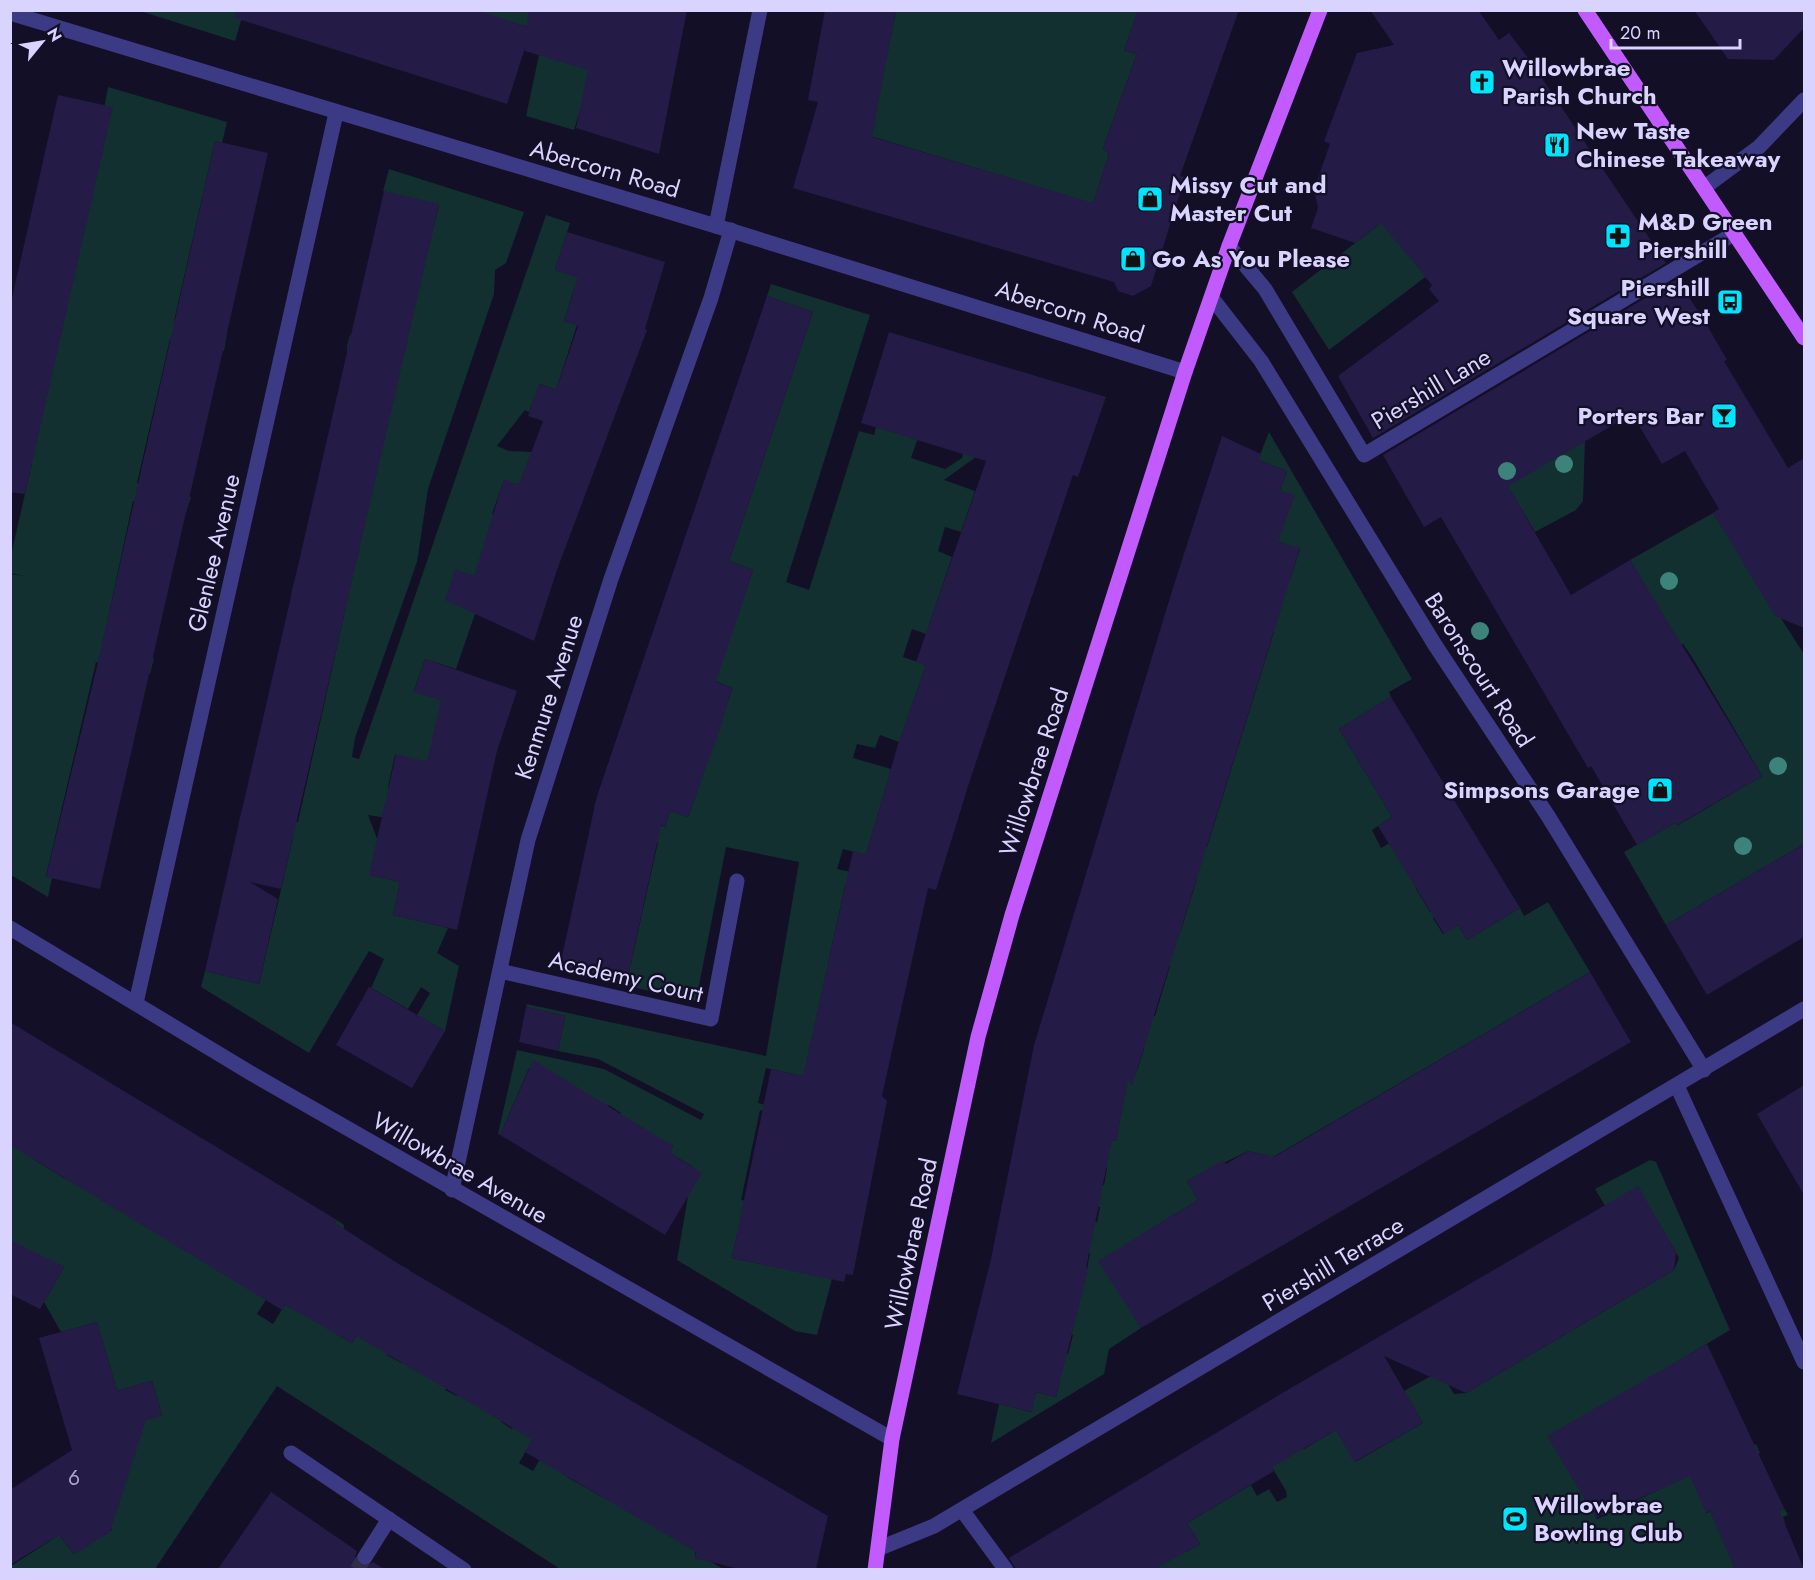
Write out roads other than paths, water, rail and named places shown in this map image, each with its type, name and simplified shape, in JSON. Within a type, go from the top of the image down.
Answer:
[{"type":"main road","name":"Willowbrae Road","points":[[875,1569],[892,1439],[978,1037],[1012,915],[1185,372],[1229,246],[1320,10]]},
{"type":"main road","points":[[1585,10],[1804,338]]},
{"type":"street","points":[[716,226],[760,10]]},
{"type":"street","name":"Abercorn Road","points":[[17,15],[716,226],[1185,372]]},
{"type":"street","points":[[1705,187],[1759,147],[1804,100]]},
{"type":"street","name":"Glenlee Avenue","points":[[136,1003],[336,113]]},
{"type":"street","name":"Kenmure Avenue","points":[[452,1190],[528,840],[611,579],[711,298],[731,231]]},
{"type":"street","name":"Piershill Lane","points":[[1229,246],[1271,298],[1364,455],[1735,233]]},
{"type":"street","name":"Baronscourt Road","points":[[1212,298],[1261,361],[1435,645],[1548,816],[1704,1070]]},
{"type":"street","name":"Academy Court","points":[[500,971],[711,1019],[738,881]]},
{"type":"street","name":"Willowbrae Avenue","points":[[10,928],[452,1190],[892,1439]]},
{"type":"street","name":"Piershill Terrace","points":[[879,1548],[934,1527],[1704,1070],[1804,1008]]},
{"type":"street","points":[[1677,1086],[1804,1362]]},
{"type":"street","points":[[291,1453],[464,1569]]},
{"type":"street","points":[[962,1510],[1006,1569]]},
{"type":"street","points":[[365,1557],[389,1519]]},
{"type":"tunnel","points":[[357,1570],[365,1557]]},
{"type":"place","name":"Willowbrae Parish Church","points":[[1482,82]]},
{"type":"place","name":"New Taste Chinese Takeaway","points":[[1557,145]]},
{"type":"place","name":"Missy Cut and Master Cut","points":[[1150,199]]},
{"type":"place","name":"M&D Green Piershill","points":[[1618,236]]},
{"type":"place","name":"Go As You Please","points":[[1133,259]]},
{"type":"place","name":"Piershill Square West","points":[[1730,302]]},
{"type":"place","name":"Porters Bar","points":[[1724,416]]},
{"type":"place","name":"Simpsons Garage","points":[[1660,790]]},
{"type":"place","name":"Willowbrae Bowling Club","points":[[1515,1519]]}]
